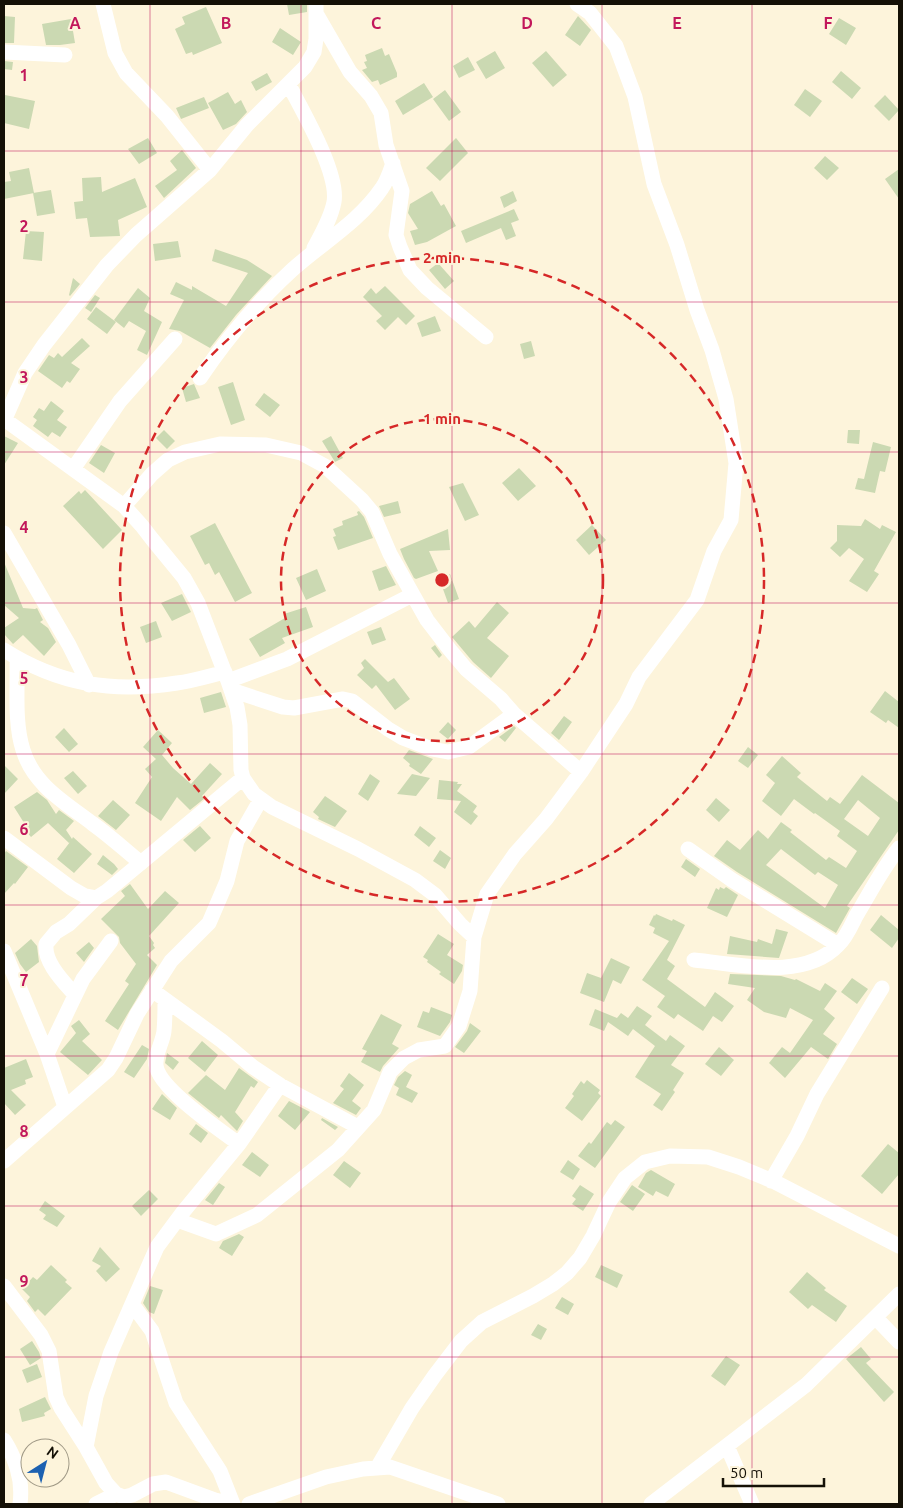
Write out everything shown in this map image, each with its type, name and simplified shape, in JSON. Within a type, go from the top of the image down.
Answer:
[{"type":"street","points":[[103,4],[115,53],[126,73],[167,116],[210,170]]},
{"type":"street","points":[[177,1220],[216,1234],[257,1215],[338,1150],[374,1110],[390,1072],[404,1058],[420,1050],[445,1046],[459,1026],[470,991],[474,937],[487,894],[515,854],[546,819],[582,772],[626,704],[639,677],[697,600],[714,551],[731,520],[736,463],[726,399],[712,350],[654,184],[635,97],[616,46],[590,13],[577,4]]},
{"type":"street","points":[[316,9],[314,52],[305,67],[248,124],[210,170],[136,234],[107,265],[44,345],[25,373],[4,420],[124,506],[184,578],[198,603],[228,681],[238,716],[240,763],[243,778],[254,794],[272,806],[415,880],[435,896],[474,937]]},
{"type":"street","points":[[316,9],[350,72],[377,104],[386,145],[402,191],[396,235],[410,270],[427,288],[486,337]]},
{"type":"street","points":[[4,52],[65,55]]},
{"type":"street","points":[[289,85],[316,138],[330,171],[334,188],[334,200],[330,213],[324,230],[310,256]]},
{"type":"street","points":[[200,378],[246,316],[292,270],[351,222],[368,204],[382,188],[393,164]]},
{"type":"street","points":[[73,469],[120,401],[175,339]]},
{"type":"street","points":[[124,506],[152,474],[168,460],[185,452],[220,444],[266,445],[301,453],[326,466],[372,512],[390,554],[412,594],[427,620],[450,650],[466,669],[514,714],[582,772]]},
{"type":"street","points":[[4,533],[65,637],[89,685]]},
{"type":"street","points":[[4,650],[44,671],[89,685],[112,687],[228,681],[288,659],[412,594]]},
{"type":"street","points":[[18,659],[18,716],[23,751],[41,782],[58,799],[94,824],[141,863]]},
{"type":"street","points":[[228,681],[283,707],[294,708],[343,698],[352,702],[403,738],[432,749],[448,752],[469,747],[514,714]]},
{"type":"street","points":[[75,995],[60,978],[46,955],[46,944],[56,932],[68,924],[96,898],[108,891],[243,778]]},
{"type":"street","points":[[4,1161],[108,1070],[116,1058],[137,1014],[171,961],[209,922],[227,881],[237,842],[261,799]]},
{"type":"street","points":[[4,838],[71,888],[86,896],[96,898]]},
{"type":"street","points":[[688,849],[732,880],[838,945]]},
{"type":"street","points":[[694,960],[766,968],[808,964],[824,956],[838,945],[897,856]]},
{"type":"street","points":[[47,1054],[75,995],[91,968],[111,941]]},
{"type":"street","points":[[4,951],[47,1054],[65,1107]]},
{"type":"street","points":[[771,1181],[818,1094],[882,988]]},
{"type":"street","points":[[152,990],[222,1041],[253,1067],[280,1085],[358,1127]]},
{"type":"street","points":[[166,1000],[164,1032],[156,1065],[159,1072],[178,1096],[206,1120],[239,1144]]},
{"type":"street","points":[[86,1447],[96,1396],[111,1352],[157,1247],[239,1144],[280,1085]]},
{"type":"street","points":[[377,1468],[412,1408],[461,1341],[482,1322],[533,1296],[567,1273],[580,1258],[594,1236],[609,1202],[625,1178],[645,1162],[670,1156],[708,1157],[739,1167],[771,1181],[899,1246]]},
{"type":"street","points":[[4,1286],[41,1335],[49,1351],[56,1397],[60,1408],[106,1482],[116,1494],[132,1495],[153,1484],[166,1482],[215,1500],[233,1504]]},
{"type":"street","points":[[651,1504],[806,1385],[899,1294]]},
{"type":"street","points":[[132,1304],[152,1331],[176,1403],[220,1471],[233,1504]]},
{"type":"street","points":[[876,1318],[899,1342]]},
{"type":"street","points":[[4,1440],[11,1452],[19,1475],[20,1504]]},
{"type":"street","points":[[727,1446],[752,1504]]},
{"type":"street","points":[[249,1504],[326,1477],[390,1467],[498,1504]]},
{"type":"street","points":[[96,1504],[116,1494]]},
{"type":"building","points":[[287,4],[307,4],[307,12],[289,15]]},
{"type":"building","points":[[206,7],[222,43],[193,55],[192,52],[186,54],[175,29],[185,24],[182,17]]},
{"type":"building","points":[[4,16],[15,17],[14,43],[4,43]]},
{"type":"building","points":[[578,16],[591,30],[580,46],[565,35]]},
{"type":"building","points":[[839,18],[856,28],[846,45],[829,34]]},
{"type":"building","points":[[71,19],[75,43],[46,45],[42,24]]},
{"type":"building","points":[[280,28],[301,42],[293,55],[272,42]]},
{"type":"building","points":[[382,48],[385,56],[389,54],[397,77],[380,85],[378,80],[372,82],[362,70],[367,68],[364,62],[367,61],[365,55]]},
{"type":"building","points":[[495,51],[505,68],[486,79],[476,62]]},
{"type":"building","points":[[546,51],[567,75],[553,87],[532,63]]},
{"type":"building","points":[[468,57],[475,70],[459,78],[453,66]]},
{"type":"building","points":[[4,61],[13,62],[12,70],[4,69]]},
{"type":"building","points":[[841,71],[861,88],[852,99],[832,82]]},
{"type":"building","points":[[267,73],[272,82],[256,91],[251,82]]},
{"type":"building","points":[[424,83],[433,97],[403,115],[395,101]]},
{"type":"building","points":[[805,89],[822,101],[810,117],[794,105]]},
{"type":"building","points":[[445,90],[461,112],[449,121],[433,99]]},
{"type":"building","points":[[228,92],[235,104],[241,100],[247,112],[236,124],[223,130],[208,103]]},
{"type":"building","points":[[5,95],[35,101],[29,129],[4,123]]},
{"type":"building","points":[[885,95],[899,110],[889,121],[874,106]]},
{"type":"building","points":[[204,97],[209,108],[181,119],[176,108]]},
{"type":"building","points":[[148,138],[157,153],[139,164],[128,149]]},
{"type":"building","points":[[456,138],[468,153],[440,181],[426,168]]},
{"type":"building","points":[[182,150],[196,168],[164,198],[155,186],[177,170],[170,161]]},
{"type":"building","points":[[825,156],[839,168],[827,180],[814,168]]},
{"type":"building","points":[[29,168],[34,193],[4,199],[4,182],[11,181],[9,172]]},
{"type":"building","points":[[899,169],[899,199],[885,179]]},
{"type":"building","points":[[101,177],[102,192],[135,178],[147,207],[118,220],[120,236],[90,237],[87,218],[76,219],[74,202],[83,201],[82,178]]},
{"type":"building","points":[[51,190],[55,213],[37,216],[33,193]]},
{"type":"building","points":[[432,191],[441,206],[444,204],[456,226],[427,242],[415,245],[410,231],[418,229],[408,213],[410,204]]},
{"type":"building","points":[[513,191],[517,201],[504,208],[500,197]]},
{"type":"building","points":[[514,209],[519,220],[511,223],[516,236],[506,240],[501,228],[466,243],[461,231]]},
{"type":"building","points":[[26,231],[44,232],[42,261],[23,259]]},
{"type":"building","points":[[178,241],[181,257],[155,261],[153,244]]},
{"type":"building","points":[[215,249],[247,260],[272,276],[236,315],[210,348],[180,331],[169,329],[184,300],[170,294],[176,282],[192,290],[192,286],[226,306],[248,273],[212,261]]},
{"type":"building","points":[[438,263],[454,281],[445,289],[429,270]]},
{"type":"building","points":[[73,278],[80,284],[70,296],[69,295]]},
{"type":"building","points":[[385,286],[415,316],[406,325],[398,317],[385,330],[376,321],[382,316],[363,297],[371,288],[376,294]]},
{"type":"building","points":[[138,288],[150,298],[144,311],[162,322],[147,355],[137,350],[146,331],[129,321],[124,328],[114,320]]},
{"type":"building","points":[[95,295],[100,298],[91,312],[85,308]]},
{"type":"building","points":[[96,307],[116,322],[107,334],[87,319]]},
{"type":"building","points":[[435,316],[441,331],[422,337],[417,323]]},
{"type":"building","points":[[82,338],[90,346],[71,363],[80,369],[70,383],[67,381],[62,388],[38,371],[49,355],[54,358],[58,353],[62,357]]},
{"type":"building","points":[[531,341],[535,356],[524,359],[520,344]]},
{"type":"building","points":[[233,382],[245,420],[231,425],[218,387]]},
{"type":"building","points":[[194,384],[200,398],[186,402],[182,388]]},
{"type":"building","points":[[264,393],[280,405],[270,417],[255,405]]},
{"type":"building","points":[[51,401],[64,411],[57,420],[67,427],[60,437],[52,432],[48,437],[33,426],[37,420],[33,417],[39,408],[44,411]]},
{"type":"building","points":[[164,430],[175,441],[167,449],[156,438]]},
{"type":"building","points":[[848,430],[860,430],[859,444],[847,443]]},
{"type":"building","points":[[4,436],[18,443],[4,465]]},
{"type":"building","points":[[331,436],[343,458],[335,462],[322,441]]},
{"type":"building","points":[[873,442],[891,447],[885,472],[880,471],[875,493],[855,489],[858,478],[864,479]]},
{"type":"building","points":[[101,445],[115,453],[104,473],[89,463]]},
{"type":"building","points":[[519,468],[536,486],[518,501],[502,483]]},
{"type":"building","points":[[463,483],[479,515],[465,521],[449,487]]},
{"type":"building","points":[[85,490],[122,530],[103,549],[63,506],[79,491],[81,494]]},
{"type":"building","points":[[398,501],[401,513],[384,517],[379,506]]},
{"type":"building","points":[[359,511],[364,517],[373,538],[338,550],[333,537],[336,536],[333,529],[343,525],[342,521],[358,515],[357,512]]},
{"type":"building","points":[[865,519],[880,529],[882,525],[896,532],[874,571],[879,574],[867,592],[849,581],[864,559],[849,548],[840,557],[830,548],[837,541],[837,525],[861,526]]},
{"type":"building","points":[[215,523],[252,593],[235,602],[219,572],[215,575],[209,563],[205,565],[190,536]]},
{"type":"building","points":[[592,525],[606,540],[589,555],[576,540]]},
{"type":"building","points":[[448,529],[450,550],[429,551],[438,571],[416,579],[414,578],[400,549]]},
{"type":"building","points":[[4,562],[23,608],[37,608],[43,620],[40,622],[48,628],[56,642],[44,656],[23,635],[13,644],[4,634],[4,628],[19,618],[4,605]]},
{"type":"building","points":[[386,566],[396,585],[379,591],[372,571]]},
{"type":"building","points":[[317,569],[326,591],[306,600],[296,578]]},
{"type":"building","points":[[450,574],[459,599],[448,603],[439,578]]},
{"type":"building","points":[[182,594],[191,612],[172,621],[161,603]]},
{"type":"building","points":[[497,602],[509,613],[487,638],[509,656],[491,678],[473,662],[452,637],[469,621],[475,628]]},
{"type":"building","points":[[306,607],[313,627],[282,638],[285,643],[260,657],[249,639],[285,618],[284,614]]},
{"type":"building","points":[[156,621],[162,637],[146,643],[140,627]]},
{"type":"building","points":[[381,627],[386,640],[372,645],[367,632]]},
{"type":"building","points":[[435,645],[442,655],[439,658],[431,648]]},
{"type":"building","points":[[365,659],[388,682],[394,678],[410,699],[395,710],[376,685],[372,689],[357,675],[364,668],[361,663]]},
{"type":"building","points":[[885,691],[899,702],[899,728],[888,720],[886,723],[870,712]]},
{"type":"building","points":[[221,692],[226,707],[204,713],[200,698]]},
{"type":"building","points":[[564,716],[572,722],[559,740],[551,733]]},
{"type":"building","points":[[448,722],[456,730],[448,739],[439,732]]},
{"type":"building","points":[[514,726],[516,728],[505,742],[499,737]]},
{"type":"building","points":[[64,728],[78,744],[69,752],[55,737]]},
{"type":"building","points":[[158,730],[172,743],[162,755],[191,784],[210,763],[222,774],[202,796],[205,798],[190,810],[177,797],[161,821],[135,803],[152,777],[145,769],[156,759],[143,747]]},
{"type":"building","points":[[748,747],[758,755],[748,768],[738,761]]},
{"type":"building","points":[[409,750],[433,759],[421,774],[409,766],[410,764],[403,758]]},
{"type":"building","points":[[782,756],[801,773],[797,777],[827,801],[830,797],[840,804],[862,775],[899,803],[899,830],[847,906],[850,908],[836,933],[714,856],[727,840],[740,850],[758,830],[768,839],[781,822],[792,830],[790,832],[826,860],[829,857],[846,868],[857,851],[837,836],[840,831],[794,799],[781,816],[762,801],[775,783],[766,775]],"holes":[[[858,800],[880,818],[868,836],[844,819]],[[781,849],[815,875],[818,872],[838,885],[825,908],[766,865]]]},
{"type":"building","points":[[4,765],[18,779],[4,794]]},
{"type":"building","points":[[73,771],[87,786],[78,794],[64,778]]},
{"type":"building","points":[[370,774],[380,781],[368,801],[358,794]]},
{"type":"building","points":[[412,774],[430,778],[416,796],[397,794]]},
{"type":"building","points":[[439,780],[462,784],[457,791],[477,806],[473,812],[478,816],[471,825],[454,812],[461,801],[437,799]]},
{"type":"building","points":[[37,792],[47,800],[56,814],[59,810],[74,821],[66,830],[72,839],[73,837],[92,854],[74,873],[57,859],[70,842],[48,823],[31,837],[23,828],[26,826],[14,807]]},
{"type":"building","points":[[325,796],[347,811],[335,827],[318,819],[319,817],[313,812]]},
{"type":"building","points":[[716,798],[730,810],[719,822],[706,810]]},
{"type":"building","points":[[113,800],[130,815],[116,830],[98,816]]},
{"type":"building","points":[[200,826],[211,838],[195,852],[183,840]]},
{"type":"building","points":[[420,826],[436,838],[429,847],[414,835]]},
{"type":"building","points":[[440,850],[451,858],[445,869],[433,861]]},
{"type":"building","points":[[6,851],[28,867],[15,884],[4,894],[4,854]]},
{"type":"building","points":[[103,855],[118,869],[112,875],[97,864]]},
{"type":"building","points":[[686,859],[700,869],[695,877],[681,867]]},
{"type":"building","points":[[130,884],[148,909],[165,891],[179,903],[149,936],[155,948],[147,955],[157,965],[118,1030],[105,1021],[129,984],[125,981],[136,964],[120,943],[119,937],[101,919],[125,896],[121,891]]},
{"type":"building","points":[[720,887],[724,889],[726,887],[738,895],[727,917],[707,908],[716,888],[719,890]]},
{"type":"building","points":[[656,914],[685,925],[667,960],[675,966],[667,979],[705,1007],[715,992],[734,1006],[722,1022],[713,1016],[703,1031],[678,1014],[674,1019],[657,1007],[665,996],[642,980],[669,941],[653,933],[655,928],[649,925]]},
{"type":"building","points":[[881,915],[899,930],[899,938],[892,948],[870,930]]},
{"type":"building","points":[[776,929],[788,932],[779,958],[727,954],[730,936],[757,942],[758,939],[772,944]]},
{"type":"building","points":[[438,934],[454,944],[447,955],[463,965],[462,971],[454,984],[439,974],[441,972],[423,957]]},
{"type":"building","points":[[31,939],[37,946],[39,962],[26,972],[15,953]]},
{"type":"building","points":[[89,942],[94,948],[84,962],[76,953]]},
{"type":"building","points":[[611,958],[630,967],[621,984],[613,980],[604,1002],[580,993],[587,973],[601,978]]},
{"type":"building","points":[[730,974],[781,976],[796,979],[820,991],[825,983],[837,991],[824,1009],[835,1018],[823,1034],[837,1044],[828,1059],[811,1047],[785,1078],[769,1063],[782,1047],[790,1053],[813,1020],[790,1008],[786,1018],[764,1012],[747,1000],[755,988],[728,984]]},
{"type":"building","points":[[852,978],[868,989],[857,1004],[841,992]]},
{"type":"building","points":[[637,1006],[652,1016],[645,1025],[666,1041],[670,1035],[685,1046],[671,1065],[684,1073],[673,1090],[675,1092],[662,1111],[653,1105],[661,1094],[635,1077],[655,1046],[633,1029],[628,1036],[608,1022],[604,1031],[589,1025],[595,1009],[617,1018],[621,1013],[628,1018]]},
{"type":"building","points":[[431,1007],[452,1015],[450,1022],[440,1036],[417,1027],[423,1011],[429,1013]]},
{"type":"building","points":[[381,1014],[402,1025],[392,1044],[399,1048],[380,1072],[361,1062],[367,1051],[362,1049]]},
{"type":"building","points":[[79,1020],[90,1034],[82,1041],[102,1060],[88,1075],[60,1052],[76,1033],[71,1026]]},
{"type":"building","points":[[470,1023],[481,1031],[464,1053],[455,1047],[467,1031]]},
{"type":"building","points":[[202,1041],[218,1055],[205,1072],[188,1058]]},
{"type":"building","points":[[142,1045],[149,1049],[147,1059],[134,1078],[124,1072]]},
{"type":"building","points":[[719,1047],[734,1060],[721,1076],[705,1064]]},
{"type":"building","points":[[167,1053],[179,1062],[173,1070],[165,1063]]},
{"type":"building","points":[[26,1059],[33,1077],[25,1080],[26,1084],[11,1090],[26,1105],[15,1115],[4,1103],[4,1068]]},
{"type":"building","points":[[239,1068],[258,1082],[254,1088],[251,1086],[235,1112],[243,1121],[237,1131],[221,1115],[219,1118],[188,1093],[206,1075],[225,1090]]},
{"type":"building","points":[[405,1071],[412,1075],[406,1087],[418,1093],[412,1103],[396,1095],[399,1088],[394,1085],[398,1077]]},
{"type":"building","points":[[349,1073],[364,1085],[352,1101],[361,1108],[356,1115],[333,1103],[344,1089],[340,1086]]},
{"type":"building","points":[[587,1080],[600,1090],[598,1093],[601,1096],[582,1121],[565,1108],[574,1096],[572,1094],[581,1081],[584,1084]]},
{"type":"building","points":[[162,1094],[177,1108],[170,1120],[152,1109]]},
{"type":"building","points":[[289,1101],[310,1112],[295,1130],[278,1116]]},
{"type":"building","points":[[322,1118],[338,1127],[335,1130],[321,1120]]},
{"type":"building","points":[[615,1120],[625,1127],[595,1168],[578,1156],[589,1142],[591,1144],[607,1122],[611,1125]]},
{"type":"building","points":[[196,1124],[208,1133],[201,1143],[189,1134]]},
{"type":"building","points":[[888,1144],[899,1153],[899,1174],[882,1194],[861,1176]]},
{"type":"building","points":[[252,1152],[269,1165],[260,1177],[242,1165]]},
{"type":"building","points":[[568,1160],[580,1169],[573,1180],[560,1172]]},
{"type":"building","points":[[344,1161],[361,1173],[350,1188],[333,1175]]},
{"type":"building","points":[[651,1170],[675,1184],[668,1197],[656,1191],[653,1196],[638,1187],[646,1173]]},
{"type":"building","points":[[219,1183],[225,1187],[213,1205],[205,1200]]},
{"type":"building","points":[[580,1185],[594,1194],[583,1211],[572,1204],[576,1199],[572,1196]]},
{"type":"building","points":[[632,1185],[645,1194],[633,1211],[620,1202]]},
{"type":"building","points":[[149,1190],[158,1199],[141,1216],[132,1206]]},
{"type":"building","points":[[45,1201],[65,1216],[57,1227],[43,1219],[46,1215],[39,1210]]},
{"type":"building","points":[[239,1234],[244,1237],[232,1256],[219,1248],[223,1241]]},
{"type":"building","points":[[100,1247],[120,1269],[106,1282],[96,1271],[101,1266],[92,1261]]},
{"type":"building","points":[[51,1265],[67,1280],[65,1282],[72,1288],[45,1316],[38,1309],[35,1312],[27,1301],[30,1297],[22,1289],[33,1277],[37,1280]]},
{"type":"building","points":[[601,1265],[623,1275],[617,1288],[595,1277]]},
{"type":"building","points":[[807,1272],[826,1288],[824,1290],[847,1306],[836,1322],[812,1305],[808,1309],[789,1292]]},
{"type":"building","points":[[150,1286],[163,1290],[154,1314],[149,1312],[143,1303]]},
{"type":"building","points":[[562,1297],[574,1304],[568,1315],[555,1308]]},
{"type":"building","points":[[538,1324],[547,1329],[541,1340],[531,1335]]},
{"type":"building","points":[[32,1341],[41,1358],[30,1365],[20,1349]]},
{"type":"building","points":[[861,1347],[871,1359],[866,1363],[894,1392],[884,1402],[846,1359]]},
{"type":"building","points":[[726,1356],[740,1365],[725,1386],[711,1376]]},
{"type":"building","points":[[37,1364],[42,1377],[27,1383],[22,1370]]},
{"type":"building","points":[[45,1397],[51,1409],[44,1413],[45,1416],[22,1422],[19,1409]]}]
